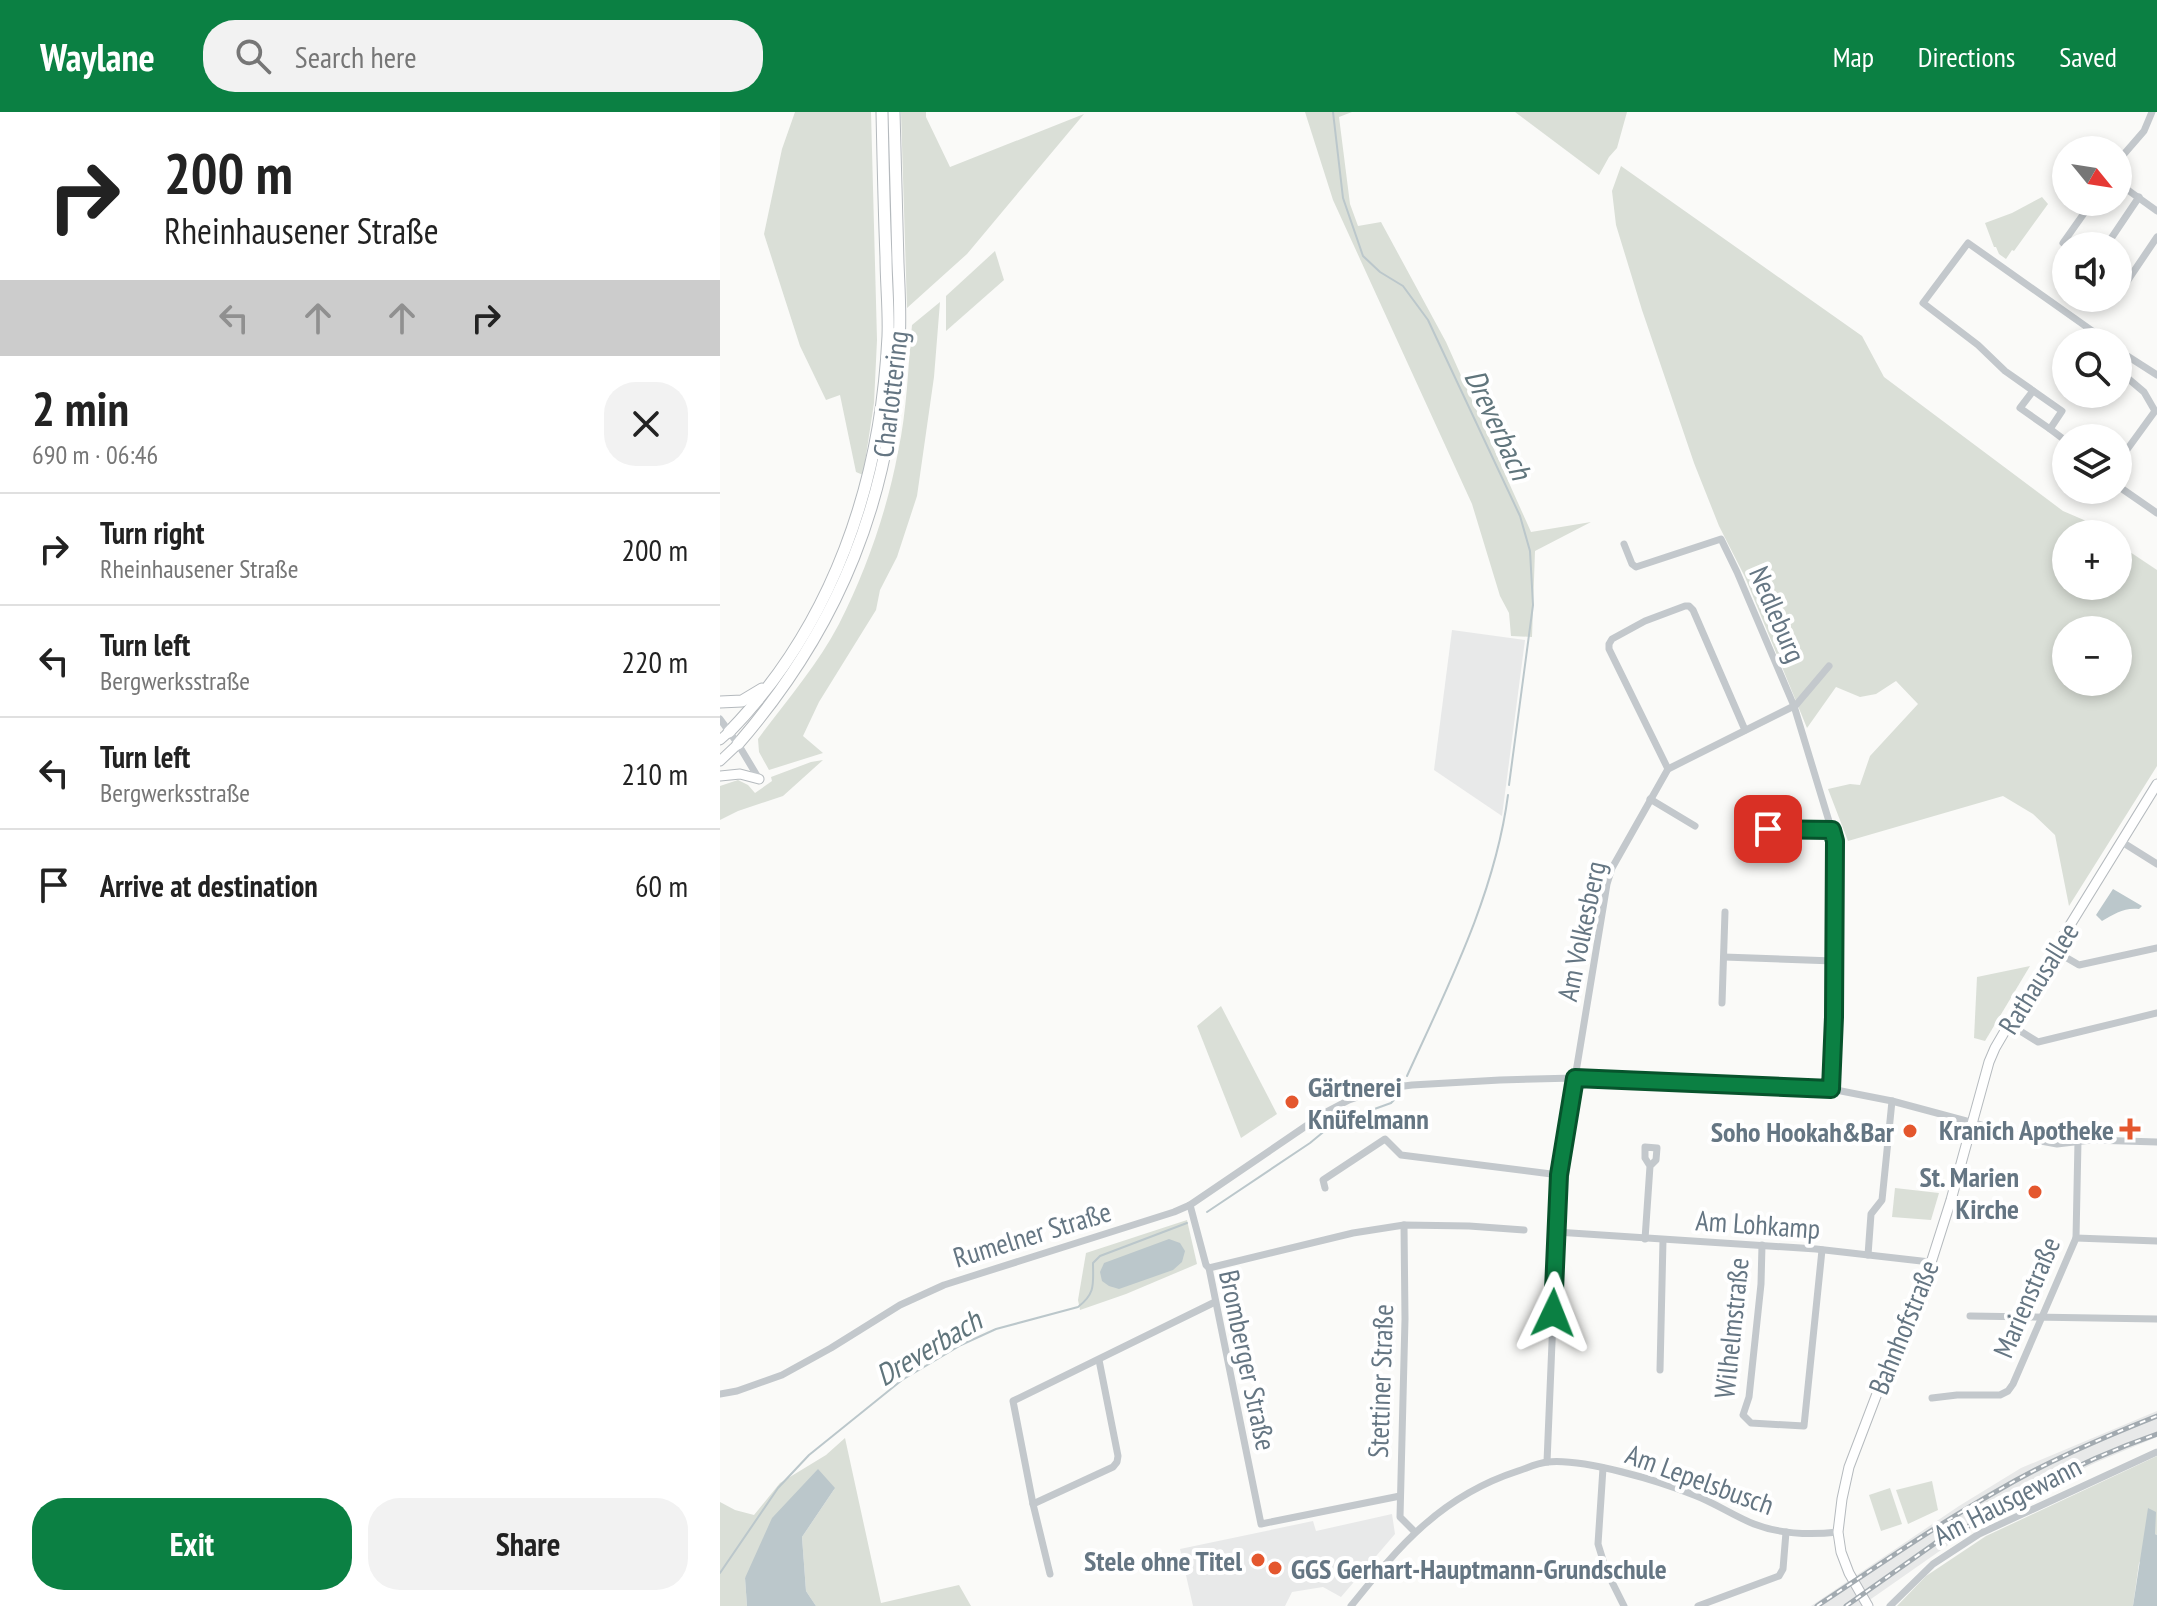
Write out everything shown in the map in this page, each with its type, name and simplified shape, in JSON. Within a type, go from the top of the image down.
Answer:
[{"type":"highway","name":"Charlottering","points":[[725,736],[770,685],[805,632],[842,558],[861,507],[880,422],[888,333],[882,112]]},
{"type":"highway","name":"Charlottering","points":[[738,744],[774,702],[821,630],[873,507],[891,424],[900,338],[894,112]]},
{"type":"highway","points":[[720,702],[742,701],[770,685]]},
{"type":"main road","points":[[720,761],[738,744]]},
{"type":"main road","points":[[720,776],[736,774],[759,779]]},
{"type":"main road","name":"Rathausallee","points":[[1973,1123],[1989,1062],[2009,1024],[2157,784]]},
{"type":"main road","name":"Bahnhofstraße","points":[[1838,1532],[1850,1462],[1878,1391],[1915,1313],[1973,1123]]},
{"type":"main road","points":[[1838,1532],[1849,1573],[1868,1606]]},
{"type":"street","points":[[2132,145],[2144,131],[2152,112]]},
{"type":"street","points":[[2132,192],[2157,211]]},
{"type":"street","points":[[2115,232],[2139,197]]},
{"type":"street","points":[[2132,274],[2157,237]]},
{"type":"street","points":[[2033,391],[2020,408],[2050,429],[2062,411],[2005,371],[1978,345],[1923,303],[1968,243],[2088,328]]},
{"type":"street","points":[[2132,360],[2157,375]]},
{"type":"street","points":[[2132,383],[2144,392],[2156,411],[2132,443]]},
{"type":"street","points":[[2132,496],[2157,513]]},
{"type":"street","name":"Nedleburg","points":[[1624,544],[1636,567],[1721,539],[1794,706],[1832,830],[1836,859],[1831,1089]]},
{"type":"street","points":[[1745,730],[1693,610],[1685,606],[1645,621],[1612,639],[1609,649],[1668,769],[1794,706],[1829,666]]},
{"type":"street","points":[[720,719],[725,736],[738,744],[759,779]]},
{"type":"street","name":"Am Volkesberg","points":[[1547,1462],[1559,1175],[1607,884],[1619,853],[1668,769]]},
{"type":"street","points":[[1650,799],[1695,826]]},
{"type":"street","points":[[1767,845],[1768,829],[1832,830]]},
{"type":"street","points":[[2122,842],[2157,864]]},
{"type":"street","points":[[1722,1003],[1725,912]]},
{"type":"street","points":[[2055,951],[2079,965],[2157,948]]},
{"type":"street","points":[[1724,957],[1834,961]]},
{"type":"street","points":[[2009,1024],[2038,1042],[2157,1013]]},
{"type":"street","name":"Rumelner Straße","points":[[720,1394],[782,1375],[900,1305],[944,1285],[1190,1205],[1306,1126],[1349,1100],[1381,1089],[1575,1078],[1831,1089],[1892,1101],[2057,1144],[2078,1141],[2157,1142]]},
{"type":"street","points":[[1868,1255],[1871,1214],[1882,1200],[1892,1101]]},
{"type":"street","points":[[1325,1188],[1323,1180],[1385,1139],[1401,1155],[1559,1175]]},
{"type":"street","name":"Marienstraße","points":[[1932,1398],[2000,1395],[2008,1391],[2076,1238],[2078,1141]]},
{"type":"street","points":[[1645,1239],[1650,1166]]},
{"type":"street","name":"Bromberger Straße","points":[[1190,1205],[1209,1268],[1261,1524],[1400,1496]]},
{"type":"street","points":[[1209,1268],[1349,1234],[1404,1225],[1524,1230]]},
{"type":"street","name":"Stettiner Straße","points":[[1404,1225],[1400,1517],[1415,1532]]},
{"type":"street","name":"Am Lohkamp","points":[[1556,1232],[1762,1245],[1930,1262]]},
{"type":"street","points":[[2076,1238],[2157,1241]]},
{"type":"street","points":[[1660,1370],[1663,1240]]},
{"type":"street","name":"Wilhelmstraße","points":[[1762,1245],[1749,1397],[1743,1415],[1751,1423],[1804,1426],[1822,1250]]},
{"type":"street","points":[[1050,1574],[1013,1401],[1215,1302]]},
{"type":"street","points":[[1970,1316],[2157,1319]]},
{"type":"street","points":[[1033,1504],[1113,1467],[1117,1462],[1099,1360]]},
{"type":"street","name":"Am Hausgewann","points":[[1890,1606],[1933,1564],[1979,1534],[2157,1452]]},
{"type":"street","points":[[1351,1606],[1384,1565],[1433,1516],[1499,1477],[1547,1462]]},
{"type":"street","name":"Am Lepelsbusch","points":[[1547,1462],[1603,1468],[1668,1485],[1754,1524],[1786,1532],[1838,1532]]},
{"type":"street","points":[[1603,1468],[1598,1544],[1606,1570],[1624,1606]]},
{"type":"street","points":[[1698,1606],[1779,1576],[1783,1569],[1786,1532]]},
{"type":"shaded area","points":[[795,112],[871,112],[877,340],[874,403],[863,475],[856,472],[840,395],[826,400],[800,346],[764,234],[782,149]]},
{"type":"shaded area","points":[[901,112],[926,112],[950,167],[1084,114],[967,254],[907,308]]},
{"type":"shaded area","points":[[1305,112],[1352,112],[1339,117],[1350,204],[1358,226],[1381,222],[1446,342],[1531,532],[1591,522],[1535,551],[1532,637],[1511,636],[1509,613],[1500,596],[1472,504],[1333,200]]},
{"type":"shaded area","points":[[1515,112],[1627,112],[1617,148],[1599,175]]},
{"type":"shaded area","points":[[1621,166],[1862,336],[1884,377],[2052,504],[2084,520],[2052,520],[2052,600],[2132,600],[2132,553],[2157,570],[2157,766],[2069,906],[2055,835],[2033,814],[2003,796],[1848,841],[1828,789],[1860,785],[1870,756],[1918,704],[1896,681],[1876,694],[1860,697],[1836,687],[1807,728],[1694,463],[1616,225],[1612,191]]},
{"type":"shaded area","points":[[2042,197],[2048,204],[2006,259],[1994,247],[1985,223]]},
{"type":"shaded area","points":[[995,251],[1004,280],[946,331],[946,296]]},
{"type":"shaded area","points":[[940,302],[934,377],[917,496],[897,557],[880,590],[876,610],[819,702],[803,736],[823,753],[769,770],[759,752],[758,739],[821,654],[858,583],[882,518],[893,474],[903,421],[912,325]]},
{"type":"shaded area","points":[[1452,630],[1525,640],[1502,816],[1434,770]]},
{"type":"shaded area","points":[[823,760],[783,796],[720,820],[720,786],[738,780],[755,793],[772,781],[771,777]]},
{"type":"shaded area","points":[[2113,889],[2142,906],[2102,921],[2096,915]]},
{"type":"shaded area","points":[[2030,966],[1985,1041],[1974,1038],[1977,977]]},
{"type":"shaded area","points":[[1221,1006],[1277,1114],[1241,1138],[1197,1026]]},
{"type":"shaded area","points":[[1895,1188],[1939,1193],[1931,1220],[1892,1217]]},
{"type":"shaded area","points":[[1187,1220],[1197,1264],[1080,1310],[1078,1300],[1086,1253]]},
{"type":"shaded area","points":[[1169,1239],[1180,1243],[1185,1251],[1182,1262],[1173,1270],[1119,1289],[1102,1281],[1100,1272],[1104,1263]]},
{"type":"shaded area","points":[[2157,1411],[2157,1437],[2036,1491],[1974,1527],[1861,1606],[1811,1606],[2021,1468]]},
{"type":"shaded area","points":[[845,1438],[881,1603],[959,1585],[971,1606],[816,1606],[806,1591],[802,1537],[835,1488],[745,1578],[747,1606],[720,1606],[720,1502],[754,1515],[780,1483],[826,1455]]},
{"type":"shaded area","points":[[2157,1456],[2157,1535],[2139,1563],[2133,1606],[1897,1606],[1926,1576],[1986,1536]]},
{"type":"shaded area","points":[[818,1469],[835,1488],[802,1537],[806,1591],[816,1606],[747,1606],[745,1578],[772,1518]]},
{"type":"shaded area","points":[[1932,1481],[1938,1510],[1908,1524],[1896,1490]]},
{"type":"shaded area","points":[[1890,1488],[1902,1524],[1881,1531],[1869,1495]]},
{"type":"shaded area","points":[[2148,1508],[2156,1512],[2157,1606],[2133,1606]]},
{"type":"shaded area","name":"GGS Gerhart-Hauptmann-Grundschule","points":[[1392,1514],[1395,1534],[1341,1597],[1323,1587],[1292,1592],[1285,1606],[1193,1606],[1180,1549],[1313,1521],[1316,1531]]},
{"type":"waterway","name":"Dreverbach","points":[[1333,112],[1343,198],[1363,256],[1380,272],[1403,286],[1428,320],[1520,516],[1530,551],[1533,605],[1509,785]]},
{"type":"waterway","name":"Dreverbach","points":[[1407,1076],[1454,974],[1481,904],[1502,832],[1508,795]]},
{"type":"waterway","name":"Dreverbach","points":[[1207,1212],[1310,1143],[1333,1124],[1391,1103],[1398,1096]]},
{"type":"waterway","name":"Dreverbach","points":[[720,1573],[778,1488],[809,1455],[902,1380],[961,1345],[996,1329],[1078,1307],[1091,1292],[1093,1263],[1100,1256],[1187,1223]]},
{"type":"railway","points":[[1817,1606],[1928,1532],[2016,1480],[2076,1450],[2157,1416]]},
{"type":"railway","points":[[1944,1542],[2047,1481],[2157,1434]]},
{"type":"railway","points":[[1846,1606],[1951,1532]]},
{"type":"place","name":"Gärtnerei Knüfelmann","points":[[1292,1102]]},
{"type":"place","name":"Kranich Apotheke","points":[[2130,1129]]},
{"type":"place","name":"Soho Hookah&Bar","points":[[1910,1131]]},
{"type":"place","name":"St. Marien Kirche","points":[[2035,1192]]},
{"type":"place","name":"Stele ohne Titel","points":[[1258,1560]]},
{"type":"place","name":"GGS Gerhart-Hauptmann-Grundschule","points":[[1275,1568]]},
{"type":"route","points":[[1553,1313],[1559,1175],[1575,1078],[1831,1089],[1835,841],[1832,830],[1768,829]]}]
